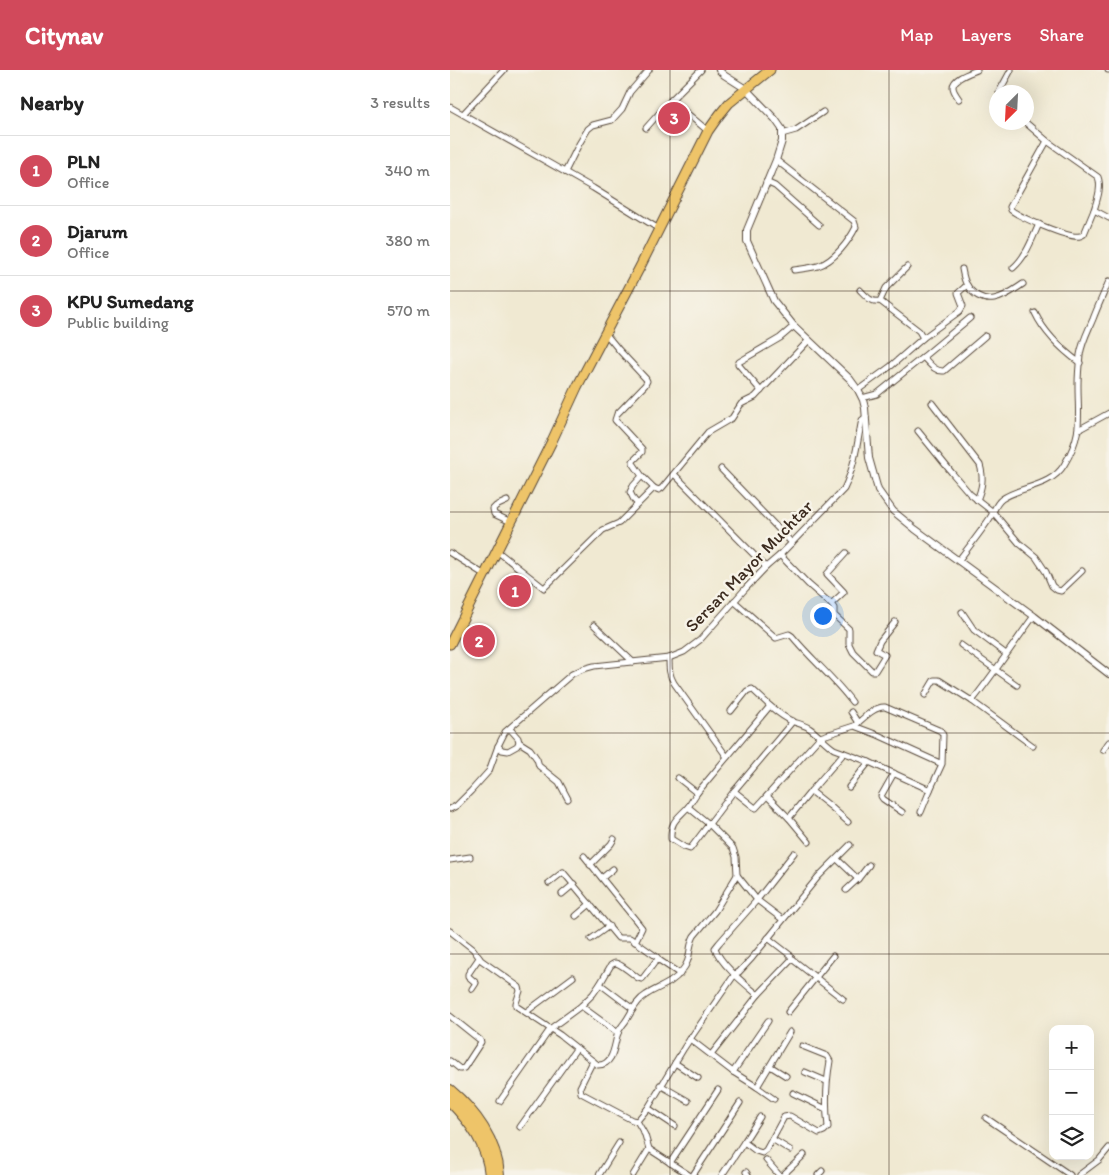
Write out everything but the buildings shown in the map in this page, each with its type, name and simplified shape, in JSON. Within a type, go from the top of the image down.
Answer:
[{"type":"highway","points":[[450,644],[551,443],[576,388],[659,230],[708,131],[729,103],[770,70]]},
{"type":"highway","points":[[450,1090],[480,1121],[493,1146],[499,1175]]},
{"type":"highway","points":[[450,1102],[471,1126],[484,1147],[490,1175]]},
{"type":"street","points":[[463,114],[504,70]]},
{"type":"street","points":[[564,172],[588,130],[593,126],[612,120],[622,109],[630,92],[649,70]]},
{"type":"street","points":[[646,128],[701,70]]},
{"type":"street","points":[[719,70],[746,88],[776,119],[782,129],[782,141],[747,230],[747,241],[774,300],[794,326],[850,379],[858,390],[865,408],[869,458],[878,490],[893,511],[915,529],[1034,616],[1109,674]]},
{"type":"street","points":[[959,99],[954,90],[954,83],[956,80],[977,70]]},
{"type":"street","points":[[1003,85],[1011,70]]},
{"type":"street","points":[[671,100],[708,131]]},
{"type":"street","points":[[450,106],[593,188],[659,230]]},
{"type":"street","points":[[782,134],[796,130],[823,112]]},
{"type":"street","points":[[1034,130],[1098,177],[1099,186],[1094,210],[1082,236],[1071,235],[1039,224],[1011,210],[1010,207],[1047,141]]},
{"type":"street","points":[[776,160],[856,224],[843,247],[832,258],[819,266],[794,270]]},
{"type":"street","points":[[766,182],[775,186],[819,226]]},
{"type":"street","points":[[1094,210],[1109,218]]},
{"type":"street","points":[[1013,268],[1024,256],[1039,224]]},
{"type":"street","points":[[880,301],[886,288],[907,267]]},
{"type":"street","points":[[962,269],[967,285],[976,295],[986,299],[1005,296],[1023,284]]},
{"type":"street","points":[[958,561],[991,516],[995,506],[1002,500],[1056,475],[1071,453],[1075,445],[1080,412],[1078,384],[1083,342],[1109,280]]},
{"type":"street","points":[[858,390],[960,311],[963,306],[958,293],[967,285]]},
{"type":"street","points":[[860,290],[872,301],[880,301],[919,331],[923,338]]},
{"type":"street","points":[[1035,313],[1040,324],[1054,342],[1080,363]]},
{"type":"street","points":[[862,398],[878,394],[970,318]]},
{"type":"street","points":[[761,391],[738,364],[739,362],[780,338],[794,326]]},
{"type":"street","points":[[605,333],[647,381],[645,386],[617,414],[615,420],[642,449],[642,452],[633,463],[642,476],[654,488],[659,490],[708,432],[729,420],[741,404],[755,398],[808,341]]},
{"type":"street","points":[[923,357],[935,369],[944,372],[985,336]]},
{"type":"street","points":[[932,404],[980,466],[983,476],[977,500]]},
{"type":"street","points":[[1078,430],[1109,413]]},
{"type":"street","name":"Sersan Mayor Muchtar","points":[[450,809],[471,792],[488,771],[505,732],[572,674],[583,669],[602,665],[669,658],[684,652],[700,640],[734,601],[844,489],[850,476],[862,420],[866,417]]},
{"type":"street","points":[[918,431],[970,494],[993,512],[1019,543],[1036,557],[1046,572],[1052,586],[1061,591],[1082,572]]},
{"type":"street","points":[[722,469],[792,543]]},
{"type":"street","points":[[674,474],[766,568]]},
{"type":"street","points":[[638,504],[630,492],[642,476]]},
{"type":"street","points":[[497,551],[544,588],[602,530],[619,523],[654,488]]},
{"type":"street","points":[[507,501],[493,509],[494,514],[511,522]]},
{"type":"street","points":[[831,604],[844,592],[827,574],[846,553]]},
{"type":"street","points":[[450,554],[485,575]]},
{"type":"street","points":[[780,555],[808,584],[831,604],[834,608],[835,616],[849,629],[849,644],[853,652],[872,671],[876,671],[885,656],[876,650],[880,641],[895,622]]},
{"type":"street","points":[[734,601],[776,638],[789,634],[792,636],[852,702]]},
{"type":"street","points":[[962,612],[974,630],[1006,654]]},
{"type":"street","points":[[972,701],[1034,616]]},
{"type":"street","points":[[594,625],[633,662]]},
{"type":"street","points":[[961,645],[1017,684]]},
{"type":"street","points":[[669,658],[670,676],[674,684],[727,757]]},
{"type":"street","points":[[925,695],[934,680],[939,680],[972,701],[1033,746]]},
{"type":"street","points":[[731,711],[747,691],[752,689],[770,706],[793,722],[803,724],[831,748],[869,762],[930,790]]},
{"type":"street","points":[[770,706],[688,806],[675,819],[670,835],[673,841],[690,849],[734,791],[793,722]]},
{"type":"street","points":[[734,791],[756,808],[820,737],[856,725],[882,707],[940,730],[943,735],[942,764],[920,812]]},
{"type":"street","points":[[852,714],[856,725],[942,764]]},
{"type":"street","points":[[510,728],[519,742],[530,749],[537,759],[539,766],[559,782],[568,799]]},
{"type":"street","points":[[498,746],[502,750],[508,751],[517,746],[519,742]]},
{"type":"street","points":[[1103,750],[1109,742]]},
{"type":"street","points":[[789,818],[844,753]]},
{"type":"street","points":[[849,787],[869,762]]},
{"type":"street","points":[[894,773],[881,796],[902,812]]},
{"type":"street","points":[[678,778],[697,793]]},
{"type":"street","points":[[811,791],[848,822]]},
{"type":"street","points":[[767,796],[809,842]]},
{"type":"street","points":[[450,932],[473,949],[479,958],[519,987],[520,991],[516,1004],[551,1028],[598,1065],[603,1065],[614,1051],[619,1028],[633,1009],[644,996],[671,982],[686,966],[694,936],[715,911],[737,875],[733,848],[688,806]]},
{"type":"street","points":[[590,865],[614,839]]},
{"type":"street","points":[[637,1121],[648,1108],[660,1085],[684,1048],[735,974],[739,972],[818,877],[850,845]]},
{"type":"street","points":[[758,995],[721,959],[716,948],[794,853]]},
{"type":"street","points":[[584,856],[642,928],[635,942]]},
{"type":"street","points":[[450,860],[470,857]]},
{"type":"street","points":[[837,859],[858,879]]},
{"type":"street","points":[[846,890],[869,865]]},
{"type":"street","points":[[602,878],[614,869]]},
{"type":"street","points":[[549,883],[563,872],[618,938],[630,938],[680,974]]},
{"type":"street","points":[[737,875],[757,900],[782,919]]},
{"type":"street","points":[[562,894],[574,884]]},
{"type":"street","points":[[576,916],[590,904]]},
{"type":"street","points":[[591,939],[609,926]]},
{"type":"street","points":[[768,938],[843,999]]},
{"type":"street","points":[[788,1012],[833,956]]},
{"type":"street","points":[[472,989],[476,983],[468,975],[479,958]]},
{"type":"street","points":[[711,1055],[758,995],[792,958]]},
{"type":"street","points":[[500,1101],[551,1028],[581,1006],[593,994],[610,967],[616,963],[620,964],[640,979],[659,960]]},
{"type":"street","points":[[526,1012],[573,977]]},
{"type":"street","points":[[600,984],[633,1009]]},
{"type":"street","points":[[581,1006],[618,1033]]},
{"type":"street","points":[[450,1016],[481,1042],[464,1068],[460,1069],[450,1061]]},
{"type":"street","points":[[733,1072],[768,1021]]},
{"type":"street","points":[[756,1088],[790,1032]]},
{"type":"street","points":[[690,1039],[733,1072],[774,1099]]},
{"type":"street","points":[[744,1142],[762,1153],[766,1150],[784,1117],[790,1116],[819,1133],[828,1126],[826,1081],[830,1061],[827,1056],[802,1046]]},
{"type":"street","points":[[520,1127],[576,1049]]},
{"type":"street","points":[[593,1060],[580,1087],[581,1093],[637,1121],[645,1135],[649,1149],[689,1175]]},
{"type":"street","points":[[675,1063],[698,1078]]},
{"type":"street","points":[[770,1066],[786,1076]]},
{"type":"street","points":[[805,1072],[826,1081]]},
{"type":"street","points":[[660,1085],[688,1101]]},
{"type":"street","points":[[670,1163],[718,1090]]},
{"type":"street","points":[[793,1093],[826,1109]]},
{"type":"street","points":[[693,1175],[740,1103]]},
{"type":"street","points":[[648,1108],[675,1126]]},
{"type":"street","points":[[722,1175],[760,1117]]},
{"type":"street","points":[[986,1118],[1070,1175]]},
{"type":"street","points":[[772,1139],[790,1150]]},
{"type":"street","points":[[599,1175],[619,1143]]},
{"type":"street","points":[[1079,1175],[1099,1160],[1109,1148]]},
{"type":"street","points":[[633,1175],[649,1149]]},
{"type":"street","points":[[784,1175],[804,1155]]},
{"type":"street","points":[[766,1160],[779,1175]]},
{"type":"place","name":"KPU Sumedang","points":[[674,118]]},
{"type":"place","name":"PLN","points":[[515,591]]},
{"type":"place","name":"Djarum","points":[[479,641]]}]
